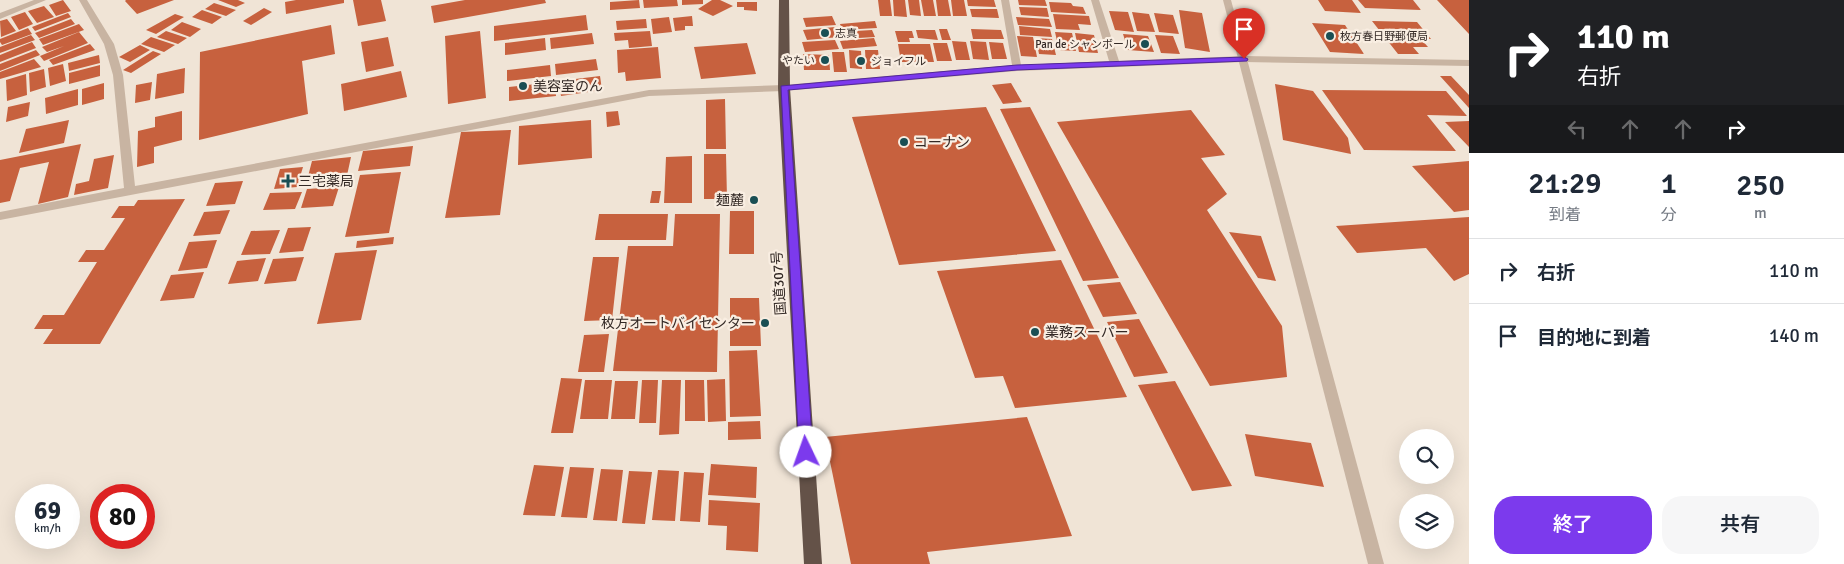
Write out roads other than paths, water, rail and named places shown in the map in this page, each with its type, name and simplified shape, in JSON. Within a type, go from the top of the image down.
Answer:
[{"type":"highway","name":"国道307号","points":[[784,0],[784,88],[813,564]]},
{"type":"street","points":[[0,16],[42,0]]},
{"type":"street","points":[[83,0],[109,44],[121,85],[120,103],[130,190]]},
{"type":"street","points":[[1005,0],[1017,68]]},
{"type":"street","points":[[1095,0],[1115,64]]},
{"type":"street","points":[[1227,0],[1376,564]]},
{"type":"street","points":[[0,216],[649,92],[784,88],[1017,68],[1244,59],[1469,63]]},
{"type":"place","name":"志真","points":[[825,33]]},
{"type":"place","name":"枚方春日野郵便局","points":[[1330,36]]},
{"type":"place","name":"Pan de シャンボール","points":[[1145,44]]},
{"type":"place","name":"やたい","points":[[825,60]]},
{"type":"place","name":"ジョイフル","points":[[861,61]]},
{"type":"place","name":"美容室のん","points":[[523,86]]},
{"type":"place","name":"コーナン","points":[[904,142]]},
{"type":"place","name":"三宅薬局","points":[[288,181]]},
{"type":"place","name":"麺麓","points":[[754,200]]},
{"type":"place","name":"枚方オートバイセンター","points":[[765,323]]},
{"type":"place","name":"業務スーパー","points":[[1035,332]]}]
